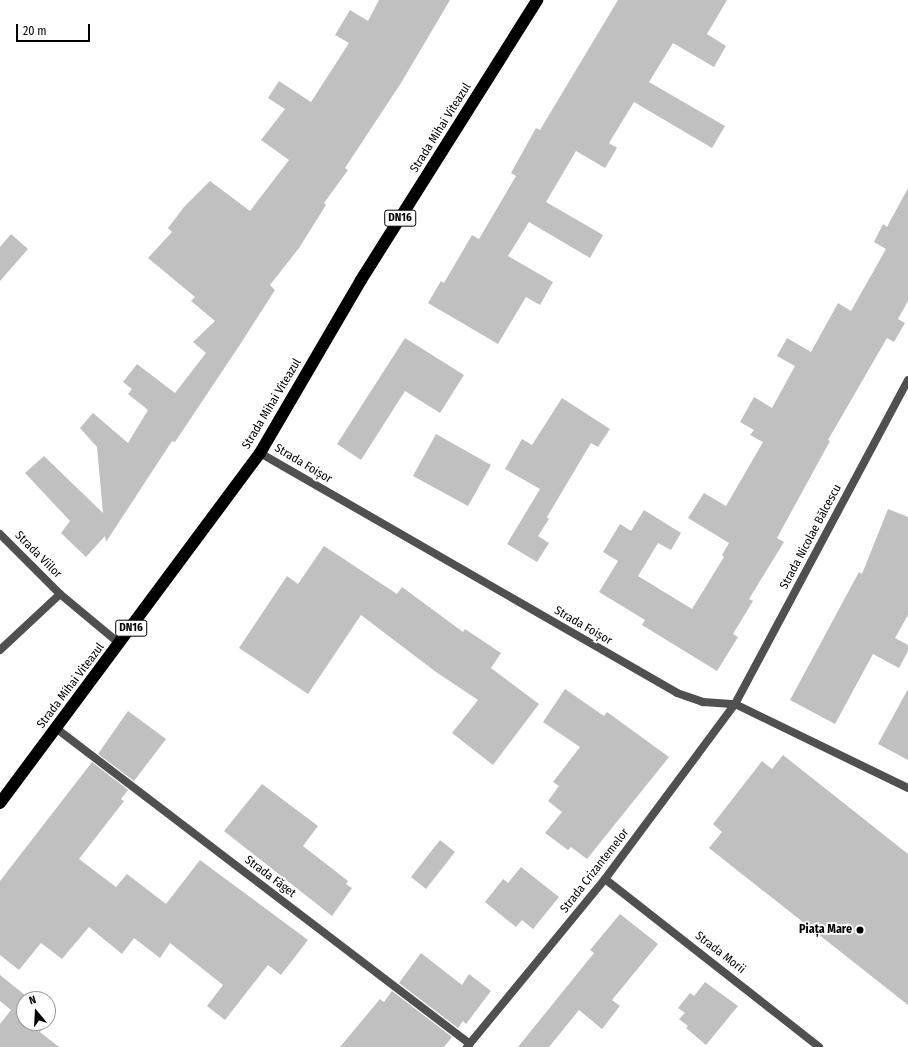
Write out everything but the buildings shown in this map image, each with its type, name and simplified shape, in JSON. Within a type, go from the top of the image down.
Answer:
[{"type":"highway","name":"Strada Mihai Viteazul","points":[[0,802],[57,729],[260,452],[361,280],[537,0]]},
{"type":"street","name":"Strada Nicolae Bălcescu","points":[[735,704],[908,380]]},
{"type":"street","name":"Strada Foișor","points":[[260,452],[677,693],[703,702],[735,704],[908,788]]},
{"type":"street","name":"Strada Viilor","points":[[0,534],[60,594],[120,644]]},
{"type":"street","name":"Strada Viilor","points":[[0,650],[60,594]]},
{"type":"street","name":"Strada Crizantemelor","points":[[468,1045],[605,879],[735,704]]},
{"type":"street","name":"Strada Făget","points":[[57,729],[468,1045]]},
{"type":"street","name":"Strada Morii","points":[[605,879],[819,1047]]},
{"type":"place","name":"Piața Mare","points":[[860,930]]}]
